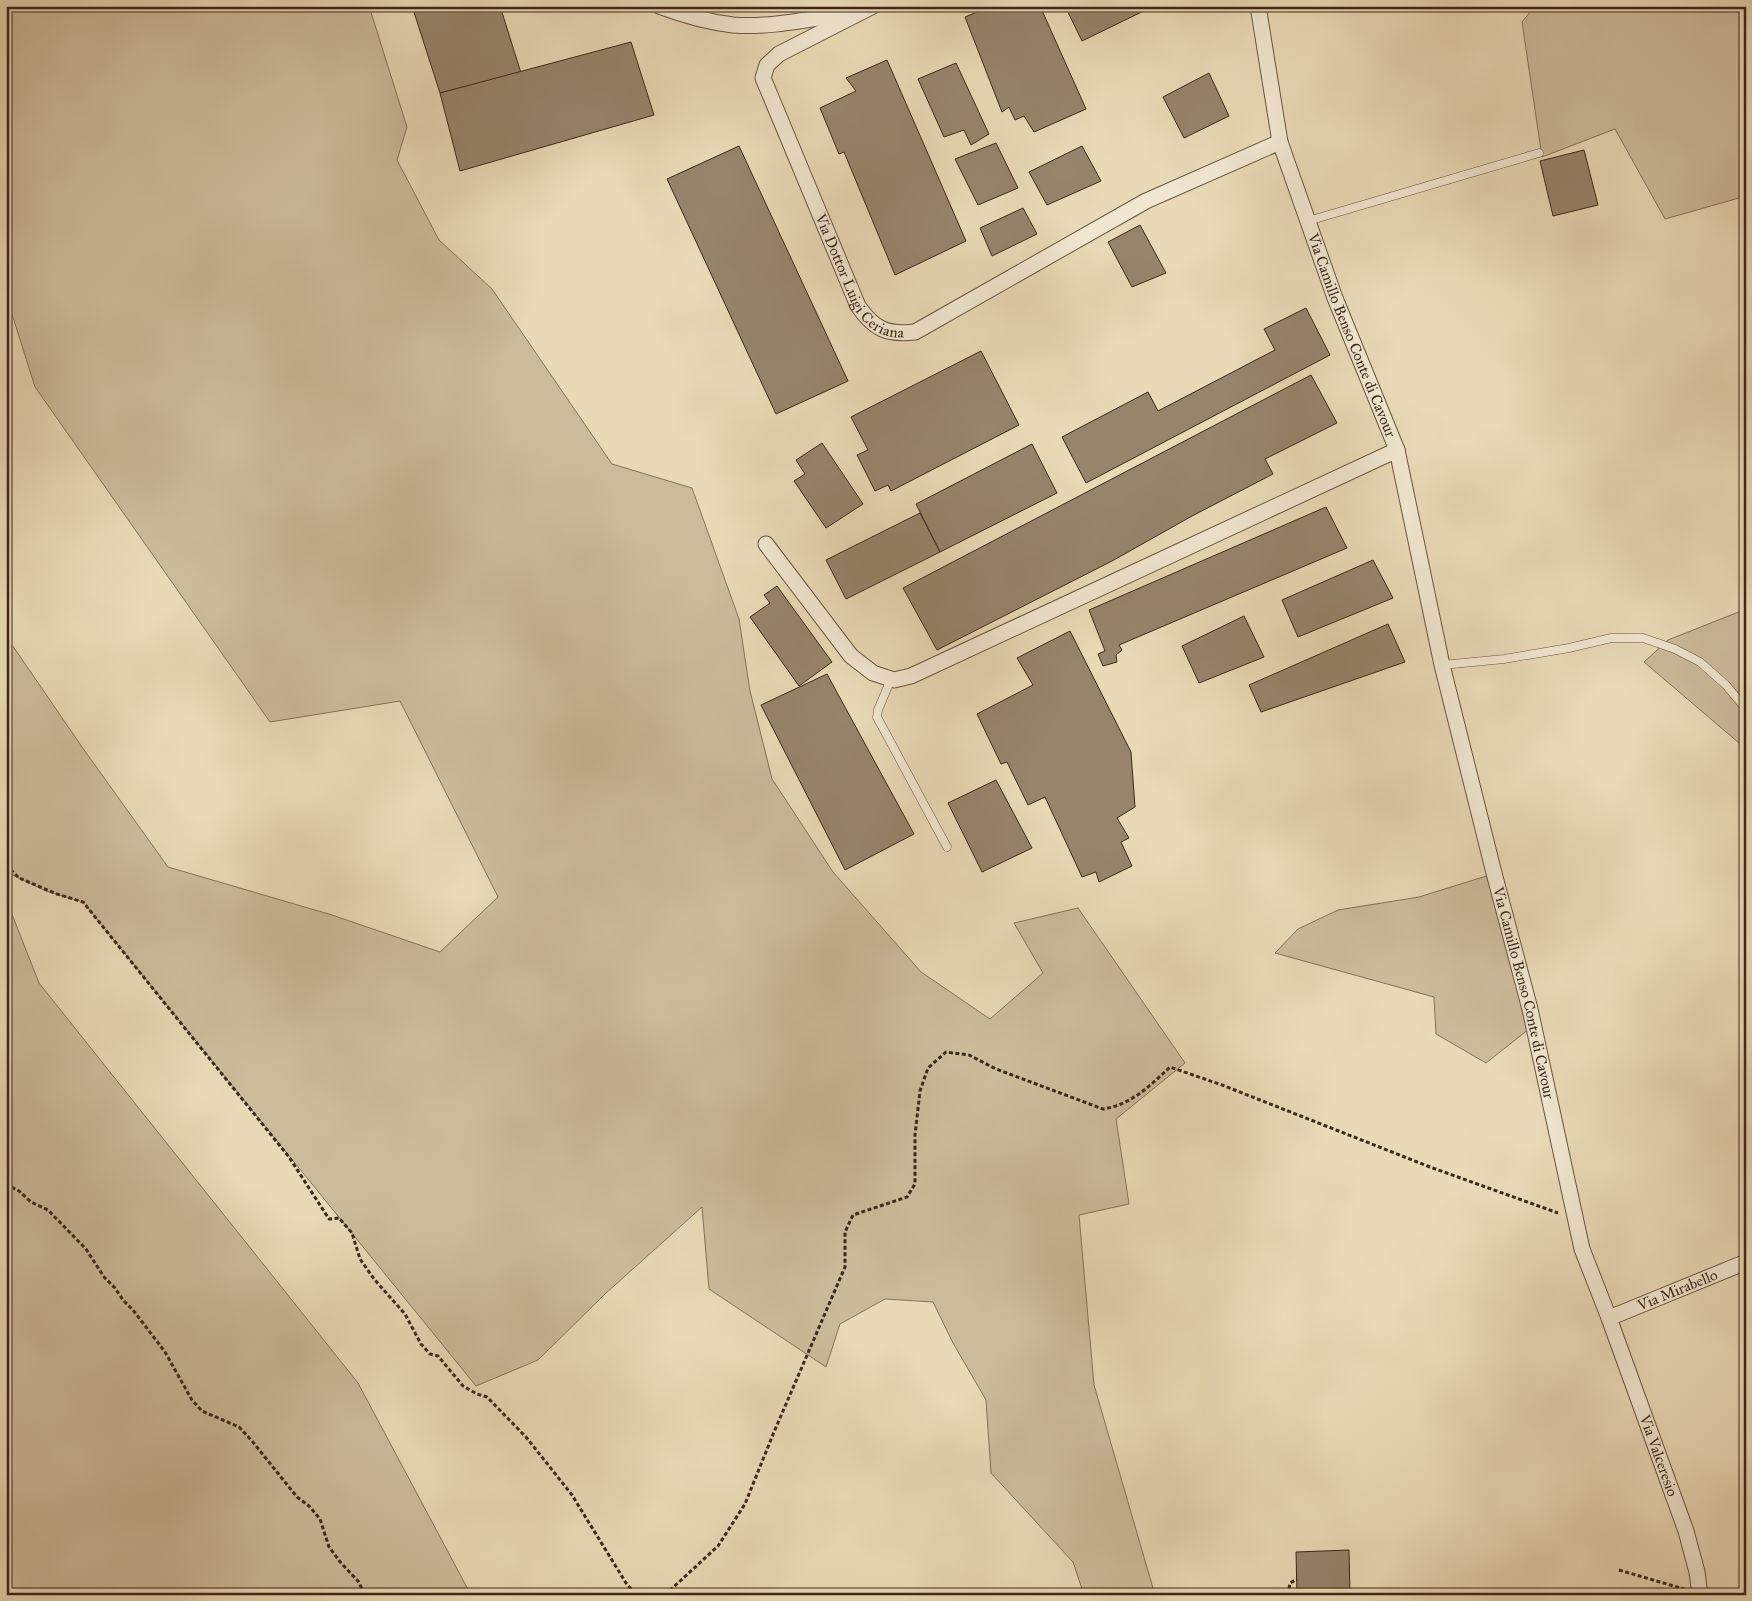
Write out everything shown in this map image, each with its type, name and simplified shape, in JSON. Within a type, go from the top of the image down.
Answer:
[{"type":"street","name":"Via Dottor Luigi Ceriana","points":[[659,6],[685,16],[734,25],[775,24],[869,8]]},
{"type":"street","name":"Via Camillo Benso Conte di Cavour","points":[[1258,6],[1280,142],[1335,298],[1397,450],[1442,665],[1530,1009],[1582,1249],[1609,1318]]},
{"type":"street","name":"Via Dottor Luigi Ceriana","points":[[869,8],[779,54],[767,65],[763,78],[858,306],[868,321],[882,330],[901,333],[915,332],[1146,201],[1280,142]]},
{"type":"street","points":[[766,544],[852,656],[873,673],[894,680],[911,676],[1397,450]]},
{"type":"street","name":"Via Mirabello","points":[[1609,1318],[1746,1262]]},
{"type":"street","name":"Via Valceresio","points":[[1609,1318],[1686,1532],[1697,1572],[1699,1593]]},
{"type":"lane","points":[[1308,221],[1539,153]]},
{"type":"lane","points":[[1442,665],[1504,659],[1569,648],[1611,638],[1643,638],[1675,648],[1700,662],[1726,685],[1746,709]]},
{"type":"lane","points":[[891,679],[878,710],[878,717],[947,847]]},
{"type":"path","points":[[6,865],[19,878],[57,894],[83,902],[289,1157],[329,1219],[340,1218],[352,1233],[360,1259],[374,1279],[405,1314],[421,1344],[430,1354],[438,1356],[463,1386],[487,1397],[543,1458],[572,1495],[626,1583],[636,1595]]},
{"type":"path","points":[[665,1595],[718,1546],[745,1504],[845,1268],[844,1232],[853,1215],[907,1197],[915,1184],[915,1135],[920,1091],[928,1068],[946,1052],[969,1056],[996,1069],[1103,1110],[1118,1107],[1134,1097],[1149,1087],[1170,1066],[1430,1167],[1576,1220]]},
{"type":"path","points":[[6,1184],[19,1191],[31,1202],[48,1210],[86,1249],[104,1277],[133,1310],[164,1352],[192,1400],[202,1411],[239,1427],[297,1497],[310,1506],[320,1519],[329,1546],[358,1581],[365,1595]]},
{"type":"path","points":[[1619,1570],[1699,1593]]},
{"type":"path","points":[[1288,1595],[1290,1583],[1297,1580]]},
{"type":"shaded area","points":[[6,6],[369,6],[407,127],[397,160],[439,240],[492,289],[612,464],[692,488],[739,619],[750,691],[772,779],[833,872],[921,972],[990,1019],[1043,973],[1014,923],[1078,908],[1185,1063],[1116,1119],[1129,1204],[1079,1215],[1094,1385],[1155,1595],[1084,1595],[1073,1562],[991,1473],[986,1400],[953,1343],[933,1302],[885,1299],[840,1324],[826,1367],[709,1289],[702,1207],[605,1294],[538,1360],[476,1386],[83,902],[46,891],[6,872],[6,636],[82,747],[168,867],[332,915],[440,952],[498,897],[400,701],[270,722],[35,387],[6,295]]},
{"type":"shaded area","points":[[1535,6],[1746,6],[1746,196],[1665,219],[1615,129],[1542,157],[1522,22]]},
{"type":"shaded area","points":[[1746,609],[1746,754],[1739,743],[1644,662],[1668,640]]},
{"type":"shaded area","points":[[1496,873],[1529,1029],[1486,1063],[1436,1034],[1434,997],[1275,953],[1298,929],[1338,910],[1419,897]]},
{"type":"shaded area","points":[[6,899],[39,983],[358,1383],[471,1595],[11,1595],[6,1588]]},
{"type":"building","points":[[412,6],[500,6],[521,73],[440,93]]},
{"type":"building","points":[[991,6],[1040,6],[1086,109],[1034,132],[1024,116],[1015,120],[1009,107],[1002,112],[965,17]]},
{"type":"building","points":[[1065,6],[1154,6],[1082,41]]},
{"type":"building","points":[[631,42],[654,115],[460,171],[440,93]]},
{"type":"building","points":[[887,60],[966,241],[895,275],[844,152],[839,154],[820,108],[856,91],[846,78]]},
{"type":"building","points":[[956,63],[989,134],[971,145],[964,130],[944,137],[918,79]]},
{"type":"building","points":[[1209,73],[1229,116],[1184,138],[1163,97]]},
{"type":"building","points":[[996,143],[1018,188],[978,205],[955,159]]},
{"type":"building","points":[[739,146],[848,381],[776,414],[667,179]]},
{"type":"building","points":[[1082,146],[1101,181],[1047,205],[1029,172]]},
{"type":"building","points":[[1584,150],[1598,205],[1553,216],[1540,161]]},
{"type":"building","points":[[1023,208],[1037,234],[992,256],[980,228]]},
{"type":"building","points":[[1140,225],[1166,273],[1132,287],[1108,242]]},
{"type":"building","points":[[1306,308],[1330,355],[1086,483],[1062,437],[1148,392],[1158,411],[1275,350],[1264,329]]},
{"type":"building","points":[[981,351],[1019,425],[891,491],[888,485],[875,491],[857,455],[868,450],[851,417]]},
{"type":"building","points":[[1311,375],[1337,423],[1265,459],[1273,474],[1192,516],[1112,561],[937,650],[903,588]]},
{"type":"building","points":[[822,443],[863,504],[826,528],[794,481],[805,474],[796,460]]},
{"type":"building","points":[[1032,444],[1057,493],[940,552],[916,504]]},
{"type":"building","points":[[1326,507],[1347,548],[1119,645],[1122,650],[1116,655],[1117,662],[1103,666],[1098,654],[1105,651],[1089,610]]},
{"type":"building","points":[[920,513],[940,552],[846,599],[826,560]]},
{"type":"building","points":[[1373,560],[1393,598],[1298,637],[1282,600]]},
{"type":"building","points":[[777,586],[832,662],[799,686],[750,617],[770,603],[764,595]]},
{"type":"building","points":[[1244,616],[1264,657],[1199,683],[1182,646]]},
{"type":"building","points":[[1388,624],[1405,662],[1261,712],[1249,685]]},
{"type":"building","points":[[1070,631],[1131,752],[1135,807],[1117,818],[1129,838],[1121,842],[1132,866],[1099,882],[1096,872],[1082,877],[1045,797],[1028,805],[1007,762],[1001,764],[977,714],[1033,685],[1017,658]]},
{"type":"building","points":[[827,674],[914,834],[845,870],[761,705]]},
{"type":"building","points":[[996,780],[1032,848],[982,872],[948,803]]},
{"type":"building","points":[[1349,1550],[1350,1595],[1297,1595],[1296,1552]]}]
